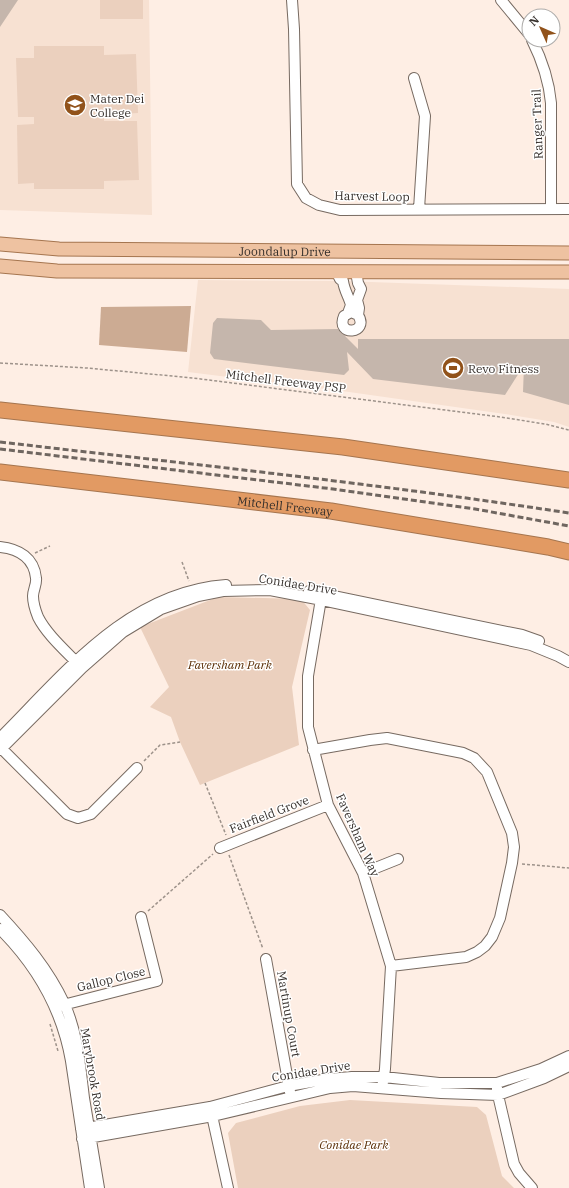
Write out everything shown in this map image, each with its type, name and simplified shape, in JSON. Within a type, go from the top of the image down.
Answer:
[{"type":"highway","points":[[0,410],[343,447],[569,480]]},
{"type":"highway","name":"Mitchell Freeway","points":[[0,472],[331,511],[548,547],[569,552]]},
{"type":"main road","name":"Joondalup Drive","points":[[0,244],[59,249],[569,253]]},
{"type":"main road","points":[[322,251],[345,259],[356,272]]},
{"type":"main road","name":"Joondalup Drive","points":[[0,266],[57,271],[569,272]]},
{"type":"street","name":"Harvest Loop","points":[[292,0],[294,29],[297,184],[306,198],[319,205],[340,210],[569,209]]},
{"type":"street","points":[[501,0],[521,24]]},
{"type":"street","name":"Ranger Trail","points":[[535,48],[549,86],[551,103],[551,209]]},
{"type":"street","points":[[414,78],[425,116],[419,209]]},
{"type":"street","points":[[336,271],[340,279],[343,281],[344,287],[350,298],[351,305],[348,313],[342,320],[343,325],[350,331],[355,330],[361,324],[358,315],[359,308],[357,300],[361,289],[356,272]]},
{"type":"street","points":[[348,313],[351,312],[358,315]]},
{"type":"street","points":[[0,547],[6,547],[27,556],[33,566],[36,580],[33,596],[37,615],[42,625],[79,665]]},
{"type":"street","name":"Conidae Drive","points":[[1,749],[109,632],[138,612],[166,598],[192,590],[216,586],[257,583],[323,597],[531,645],[569,662]]},
{"type":"street","name":"Conidae Drive","points":[[0,738],[79,665],[101,650],[123,632],[161,609],[198,596],[223,591],[270,590],[323,597],[522,635],[569,654]]},
{"type":"street","name":"Faversham Way","points":[[323,597],[308,676],[308,727],[328,805],[362,873],[391,966],[382,1088]]},
{"type":"street","points":[[313,750],[387,738],[463,753],[474,758],[487,772],[512,833],[514,847],[512,864],[500,918],[492,937],[481,949],[466,957],[391,966]]},
{"type":"street","points":[[1,749],[67,814],[78,818],[91,814],[137,768]]},
{"type":"street","name":"Fairfield Grove","points":[[225,846],[328,805]]},
{"type":"street","points":[[362,873],[398,859]]},
{"type":"street","name":"Marybrook Road","points":[[0,915],[33,951],[52,980],[60,1006],[77,1046],[90,1188]]},
{"type":"street","name":"Gallop Close","points":[[60,1006],[157,981],[141,917]]},
{"type":"street","name":"Marybrook Road","points":[[0,929],[35,970],[49,993],[60,1006]]},
{"type":"street","name":"Martinup Court","points":[[266,959],[291,1096]]},
{"type":"street","name":"Conidae Drive","points":[[212,1111],[288,1086],[344,1077],[384,1077],[439,1083],[497,1083],[541,1069],[569,1056]]},
{"type":"street","name":"Conidae Drive","points":[[86,1133],[212,1111],[330,1088],[353,1086],[441,1093],[498,1095],[544,1078],[569,1066]]},
{"type":"street","points":[[497,1083],[498,1095],[514,1164],[519,1173],[532,1188]]},
{"type":"street","points":[[212,1111],[228,1188]]},
{"type":"street","name":"Marybrook Road","points":[[86,1133],[99,1188]]},
{"type":"path","name":"Mitchell Freeway PSP","points":[[0,363],[87,368],[193,378],[500,417],[569,430]]},
{"type":"path","points":[[27,556],[50,546]]},
{"type":"path","points":[[182,562],[192,590]]},
{"type":"path","points":[[137,768],[160,745],[180,742]]},
{"type":"path","points":[[205,783],[225,846],[266,959]]},
{"type":"path","points":[[141,917],[225,846]]},
{"type":"path","points":[[512,864],[569,868]]},
{"type":"path","points":[[48,1018],[60,1057]]},
{"type":"shaded area","name":"Mater Dei College","points":[[0,0],[149,0],[152,215],[0,210]]},
{"type":"shaded area","points":[[198,280],[343,281],[569,289],[569,427],[554,422],[511,415],[342,391],[188,372]]},
{"type":"shaded area","points":[[191,306],[187,352],[99,345],[101,307]]},
{"type":"green space","points":[[100,0],[143,0],[143,19],[100,19]]},
{"type":"green space","points":[[34,46],[104,46],[104,55],[136,54],[138,113],[104,115],[104,121],[137,121],[139,180],[104,181],[104,189],[34,189],[34,183],[18,184],[17,125],[34,124],[34,117],[18,117],[16,58],[34,58]]},
{"type":"green space","name":"Faversham Park","points":[[218,597],[301,599],[310,610],[292,687],[299,745],[200,785],[180,742],[171,717],[150,707],[169,687],[140,627]]},
{"type":"green space","name":"Conidae Park","points":[[350,1100],[477,1107],[486,1115],[502,1176],[514,1188],[238,1188],[228,1133],[236,1123],[300,1106]]},
{"type":"building","points":[[0,0],[18,0],[0,27]]},
{"type":"building","points":[[217,318],[261,320],[271,330],[338,329],[358,349],[358,339],[569,339],[569,405],[523,392],[524,365],[505,395],[373,379],[347,352],[349,370],[344,375],[214,359],[210,353],[213,323]]},
{"type":"railway","points":[[0,442],[214,466],[569,513]]},
{"type":"railway","points":[[0,449],[333,489],[475,509],[569,526]]},
{"type":"place","name":"Mater Dei College","points":[[75,105]]},
{"type":"place","name":"Revo Fitness","points":[[453,368]]}]
